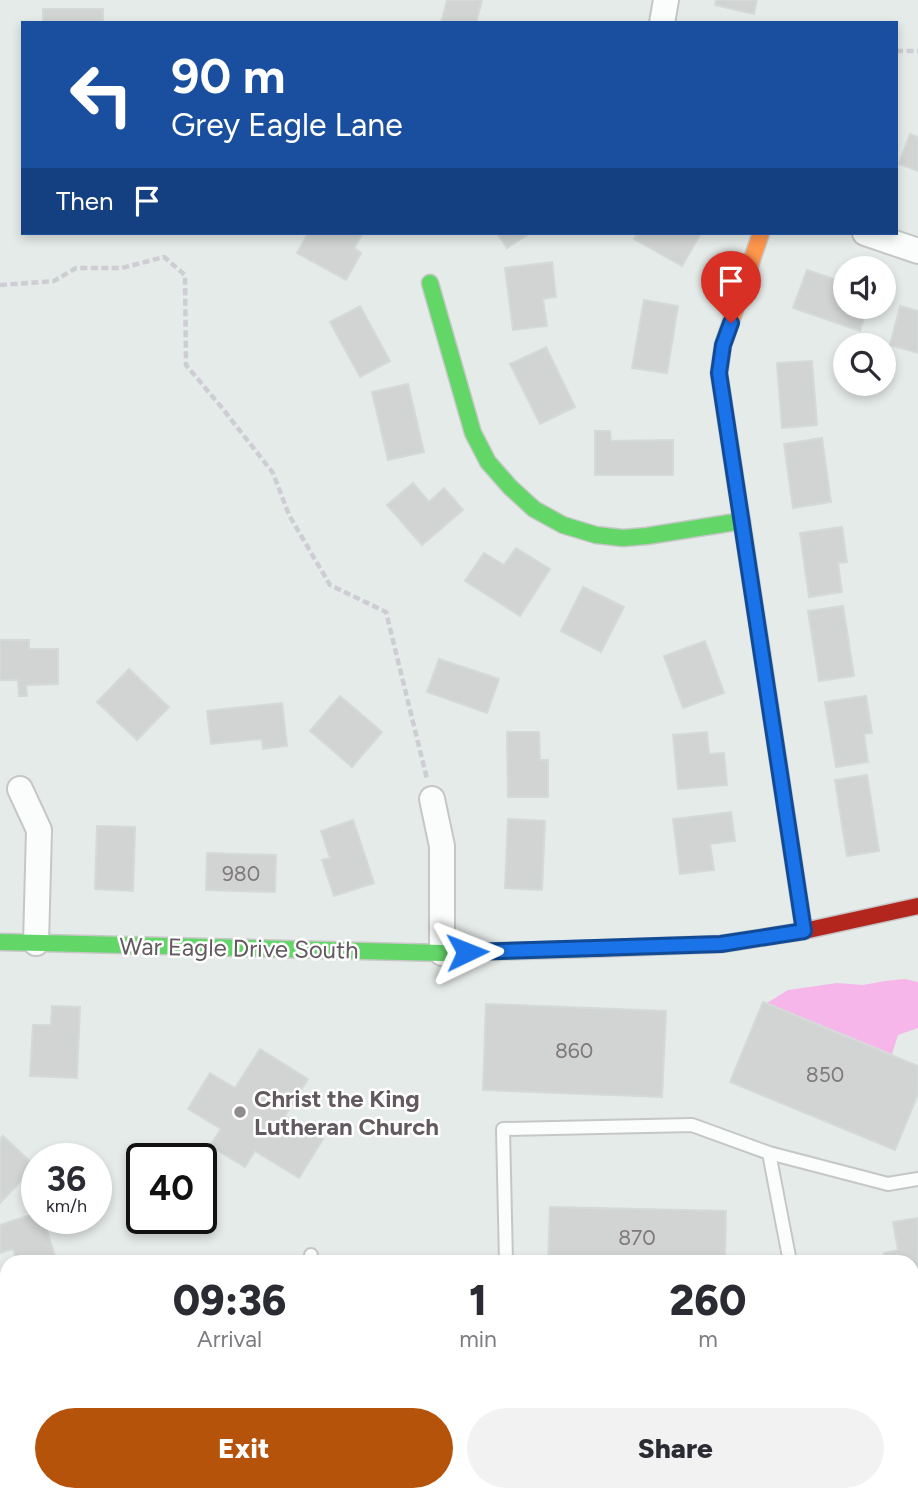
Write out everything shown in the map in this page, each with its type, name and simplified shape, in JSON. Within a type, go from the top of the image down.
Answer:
[{"type":"street","points":[[662,21],[666,0]]},
{"type":"street","points":[[760,235],[723,345],[719,373],[804,931]]},
{"type":"street","points":[[871,235],[918,251]]},
{"type":"street","points":[[430,283],[473,433],[488,462],[510,488],[534,509],[563,525],[596,535],[622,538],[742,521]]},
{"type":"street","points":[[20,789],[39,830],[36,943]]},
{"type":"street","points":[[432,799],[442,846],[442,953]]},
{"type":"street","name":"War Eagle Drive South","points":[[0,942],[442,953],[721,944],[804,931],[918,906]]},
{"type":"lane","points":[[506,1255],[503,1129],[692,1125],[769,1153],[888,1184],[918,1179]]},
{"type":"lane","points":[[769,1153],[789,1255]]},
{"type":"path","points":[[898,51],[918,51]]},
{"type":"path","points":[[0,285],[54,281],[76,268],[122,268],[164,257],[185,275],[186,365],[273,473],[289,515],[330,585],[386,612],[432,799]]},
{"type":"shaded area","points":[[905,979],[918,982],[918,1028],[898,1035],[892,1054],[767,1003],[788,990],[837,983],[863,985]]},
{"type":"building","points":[[447,0],[482,0],[477,21],[442,21]]},
{"type":"building","points":[[716,0],[757,0],[754,14],[715,5]]},
{"type":"building","points":[[43,9],[103,9],[103,21],[43,21]]},
{"type":"building","points":[[910,134],[918,137],[918,171],[899,164]]},
{"type":"building","points":[[307,235],[362,235],[354,248],[361,253],[346,280],[297,253]]},
{"type":"building","points":[[498,235],[527,235],[507,248]]},
{"type":"building","points":[[637,235],[700,235],[682,266],[634,239]]},
{"type":"building","points":[[552,262],[556,297],[543,299],[547,326],[513,330],[505,268]]},
{"type":"building","points":[[807,270],[833,279],[833,319],[864,319],[860,331],[793,308]]},
{"type":"building","points":[[644,300],[678,306],[667,373],[632,368]]},
{"type":"building","points":[[360,306],[390,361],[360,377],[330,322]]},
{"type":"building","points":[[900,306],[918,311],[918,353],[896,347],[896,333],[893,333]]},
{"type":"building","points":[[546,347],[575,407],[540,424],[510,364]]},
{"type":"building","points":[[812,361],[817,425],[782,428],[777,363]]},
{"type":"building","points":[[408,384],[424,452],[388,460],[372,392]]},
{"type":"building","points":[[595,431],[610,431],[611,441],[673,440],[673,475],[595,475]]},
{"type":"building","points":[[822,438],[831,502],[793,508],[784,444]]},
{"type":"building","points":[[413,483],[429,502],[444,488],[463,510],[422,545],[387,505]]},
{"type":"building","points":[[842,527],[847,562],[838,563],[842,592],[809,597],[800,533]]},
{"type":"building","points":[[516,548],[550,569],[520,616],[465,581],[484,553],[504,565]]},
{"type":"building","points":[[583,587],[624,607],[601,652],[561,631]]},
{"type":"building","points":[[843,606],[854,676],[819,681],[808,611]]},
{"type":"building","points":[[0,640],[29,640],[29,649],[58,649],[58,684],[26,685],[27,696],[19,696],[18,680],[0,680]]},
{"type":"building","points":[[705,641],[724,693],[683,708],[664,656]]},
{"type":"building","points":[[439,659],[499,679],[487,713],[427,692]]},
{"type":"building","points":[[129,669],[169,707],[137,740],[97,702]]},
{"type":"building","points":[[340,696],[382,732],[352,767],[310,731]]},
{"type":"building","points":[[866,696],[872,733],[864,734],[868,762],[836,767],[825,702]]},
{"type":"building","points":[[282,703],[287,746],[263,749],[262,739],[211,744],[207,711]]},
{"type":"building","points":[[507,732],[539,732],[540,760],[548,760],[548,797],[508,797]]},
{"type":"building","points":[[707,732],[709,754],[724,753],[727,785],[678,789],[673,735]]},
{"type":"building","points":[[867,775],[879,851],[847,856],[835,780]]},
{"type":"building","points":[[731,812],[735,841],[710,844],[714,870],[680,874],[673,819]]},
{"type":"building","points":[[508,819],[545,821],[542,890],[505,888]]},
{"type":"building","points":[[353,820],[374,883],[334,896],[322,860],[330,858],[321,831]]},
{"type":"building","points":[[97,826],[135,827],[133,891],[95,889]]},
{"type":"building","points":[[207,853],[276,855],[275,892],[206,890]]},
{"type":"building","points":[[763,1002],[918,1066],[918,1094],[895,1150],[730,1082]]},
{"type":"building","points":[[486,1004],[666,1011],[662,1097],[483,1090]]},
{"type":"building","points":[[52,1006],[80,1007],[77,1078],[30,1076],[33,1025],[51,1025]]},
{"type":"building","name":"Christ the King Lutheran Church","points":[[260,1049],[308,1079],[285,1116],[323,1139],[299,1178],[255,1151],[245,1167],[217,1150],[217,1143],[212,1143],[221,1129],[188,1109],[210,1073],[235,1088]]},
{"type":"building","points":[[3,1136],[21,1153],[21,1181],[0,1203],[0,1139]]},
{"type":"building","points":[[550,1207],[726,1211],[725,1255],[548,1255]]},
{"type":"building","points":[[21,1218],[21,1234],[48,1234],[55,1255],[15,1255],[13,1249],[0,1253],[0,1225]]},
{"type":"building","points":[[918,1218],[918,1255],[884,1255],[898,1250],[893,1222]]},
{"type":"traffic: fast","points":[[430,283],[473,433],[488,462],[534,509],[563,525],[596,535],[623,538],[742,521]]},
{"type":"traffic: fast","points":[[762,654],[804,931]]},
{"type":"traffic: fast","points":[[0,942],[442,953],[585,949]]},
{"type":"traffic: slow","points":[[760,235],[723,345],[719,373],[762,654]]},
{"type":"traffic: jam","points":[[585,949],[721,944],[804,931],[918,906]]},
{"type":"place","name":"Christ the King Lutheran Church","points":[[240,1112]]},
{"type":"route","points":[[467,952],[721,944],[804,931],[719,373],[723,345],[731,323]]}]
